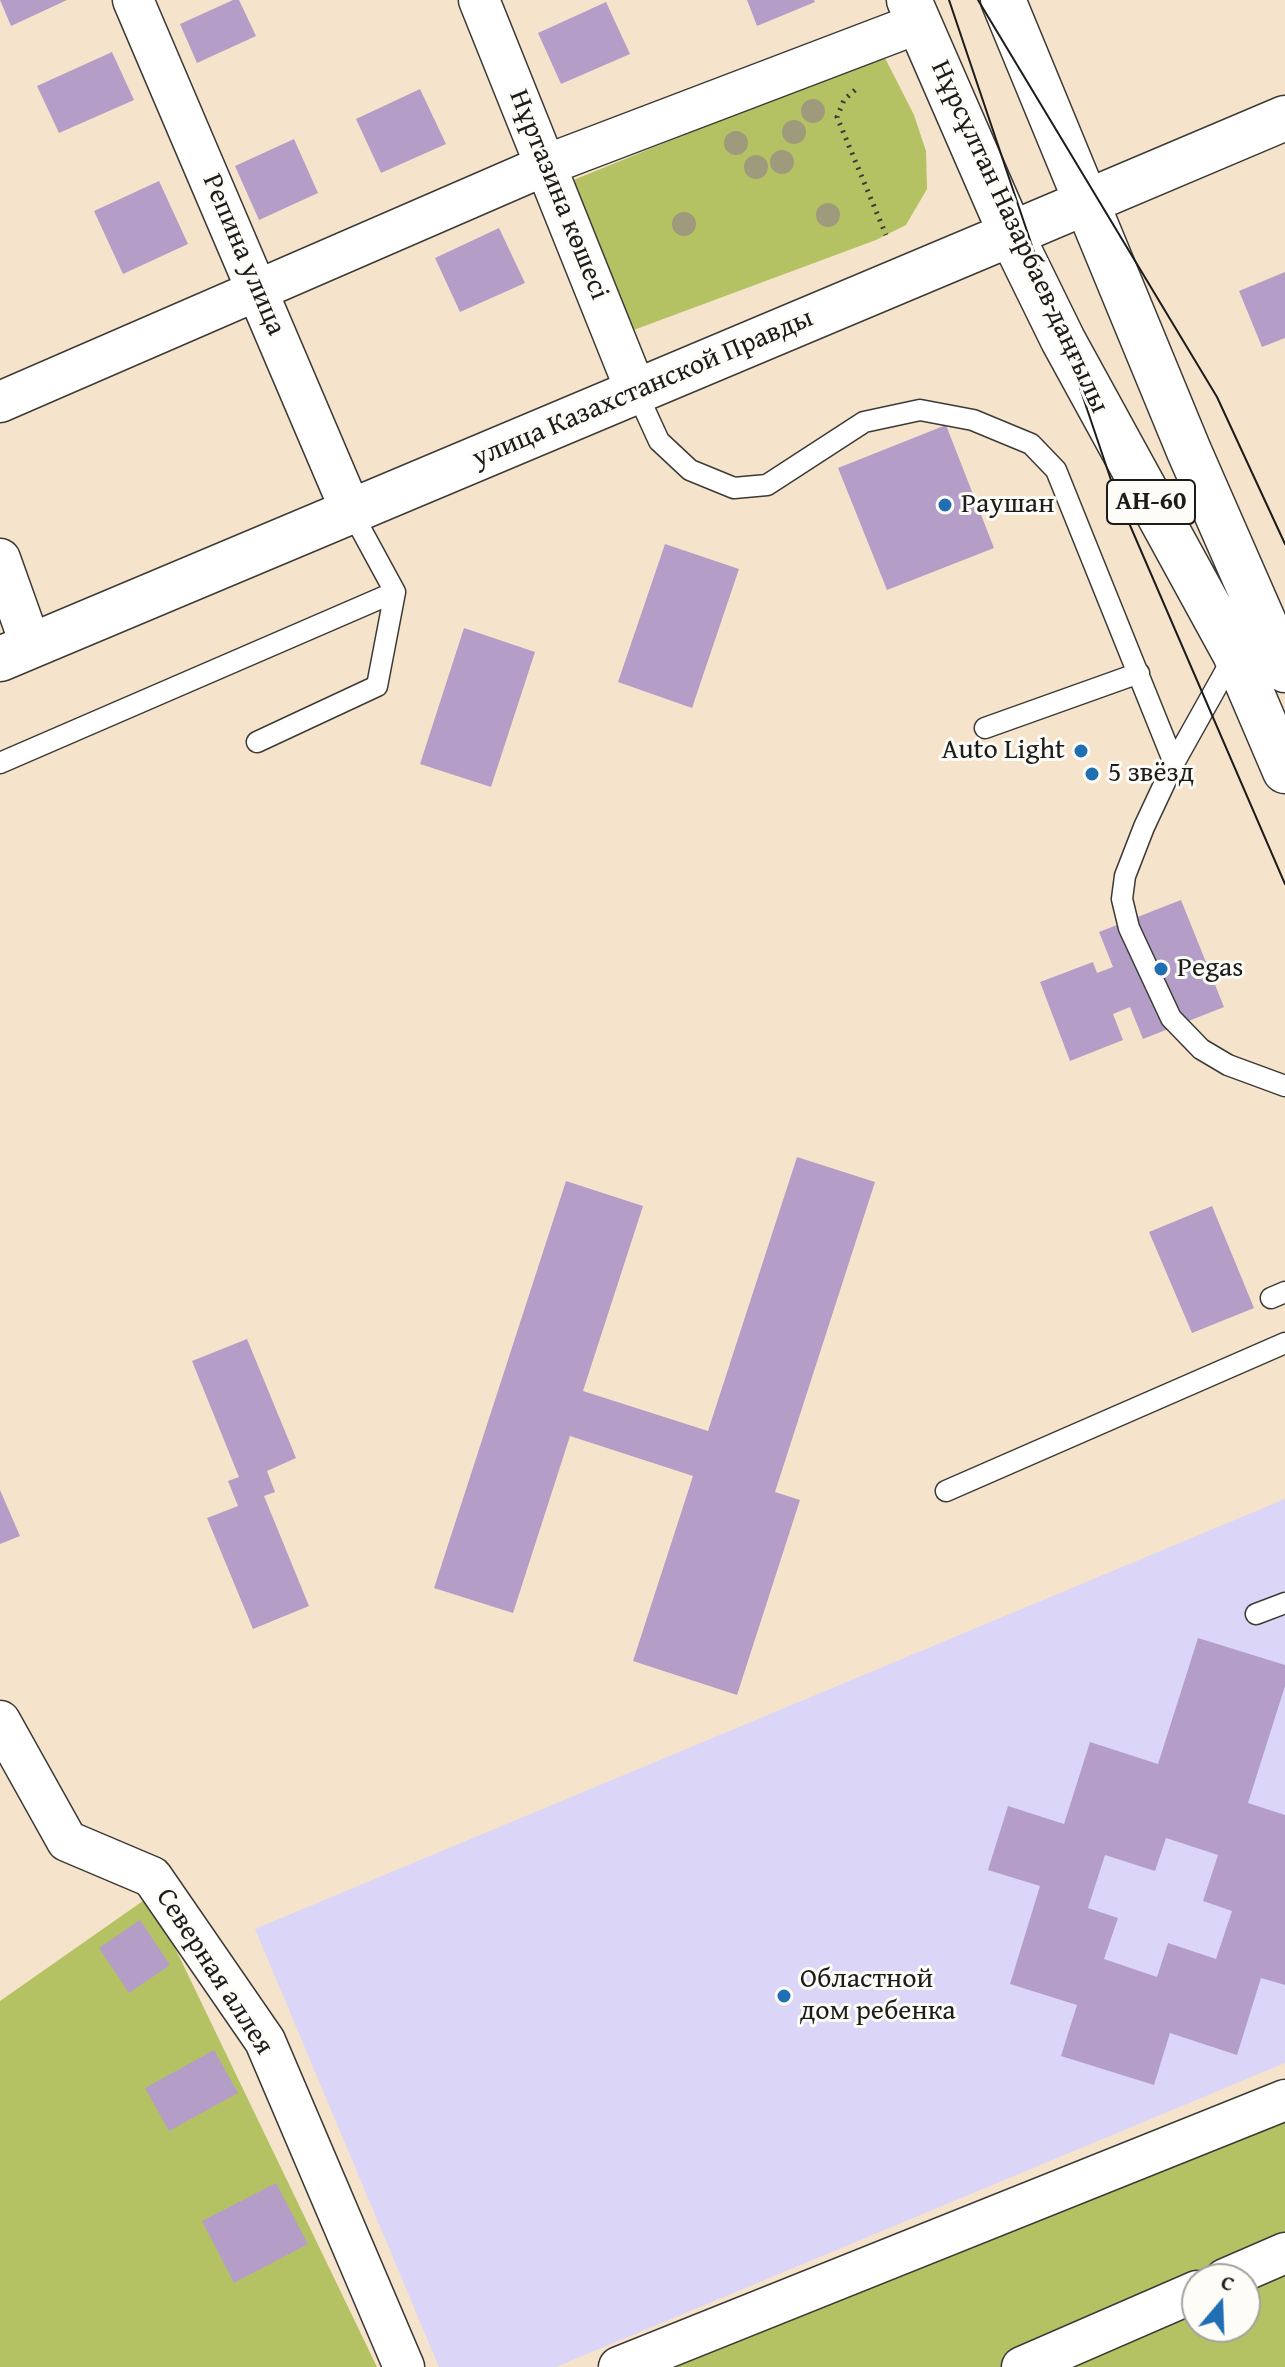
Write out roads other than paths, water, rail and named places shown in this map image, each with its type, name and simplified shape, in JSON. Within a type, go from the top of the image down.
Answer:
[{"type":"main road","name":"АН-60","points":[[1003,0],[1189,451],[1285,670]]},
{"type":"main road","name":"Нұрсұлтан Назарбаев даңғылы","points":[[914,12],[1011,234],[1063,340],[1235,654],[1285,771]]},
{"type":"main road","name":"улица Казахстанской Правды","points":[[15,652],[1285,118]]},
{"type":"street","name":"Репина улица","points":[[133,0],[351,511]]},
{"type":"street","name":"Нұртазина көшесі","points":[[479,0],[636,391]]},
{"type":"street","points":[[0,402],[546,165],[914,12]]},
{"type":"street","points":[[0,559],[15,652]]},
{"type":"street","name":"Северная аллея","points":[[0,1721],[67,1841],[152,1877],[265,2041],[404,2367]]},
{"type":"street","points":[[619,2367],[1285,2100]]},
{"type":"street","points":[[1261,2263],[1285,2253]]},
{"type":"street","points":[[1022,2367],[1181,2298]]},
{"type":"lane","points":[[636,391],[659,441],[690,470],[734,488],[767,485],[864,422],[920,410],[973,420],[1031,444],[1056,470],[1174,763]]},
{"type":"lane","points":[[257,742],[377,686],[395,592],[351,511]]},
{"type":"lane","points":[[0,763],[395,592]]},
{"type":"lane","points":[[1235,654],[1174,763],[1125,876],[1122,899],[1129,928],[1171,1018],[1201,1049],[1228,1065],[1285,1086]]},
{"type":"lane","points":[[985,728],[1139,673]]},
{"type":"lane","points":[[946,1491],[1285,1343]]},
{"type":"lane","points":[[1256,1614],[1285,1603]]},
{"type":"tram line","points":[[949,0],[1113,486],[1285,884]]},
{"type":"tram line","points":[[978,0],[1217,397],[1285,544]]},
{"type":"place","name":"Раушан","points":[[945,505]]},
{"type":"place","name":"Auto Light","points":[[1081,751]]},
{"type":"place","name":"5 звёзд","points":[[1092,774]]},
{"type":"place","name":"Pegas","points":[[1161,969]]},
{"type":"place","name":"Областной дом ребенка","points":[[784,1996]]}]
